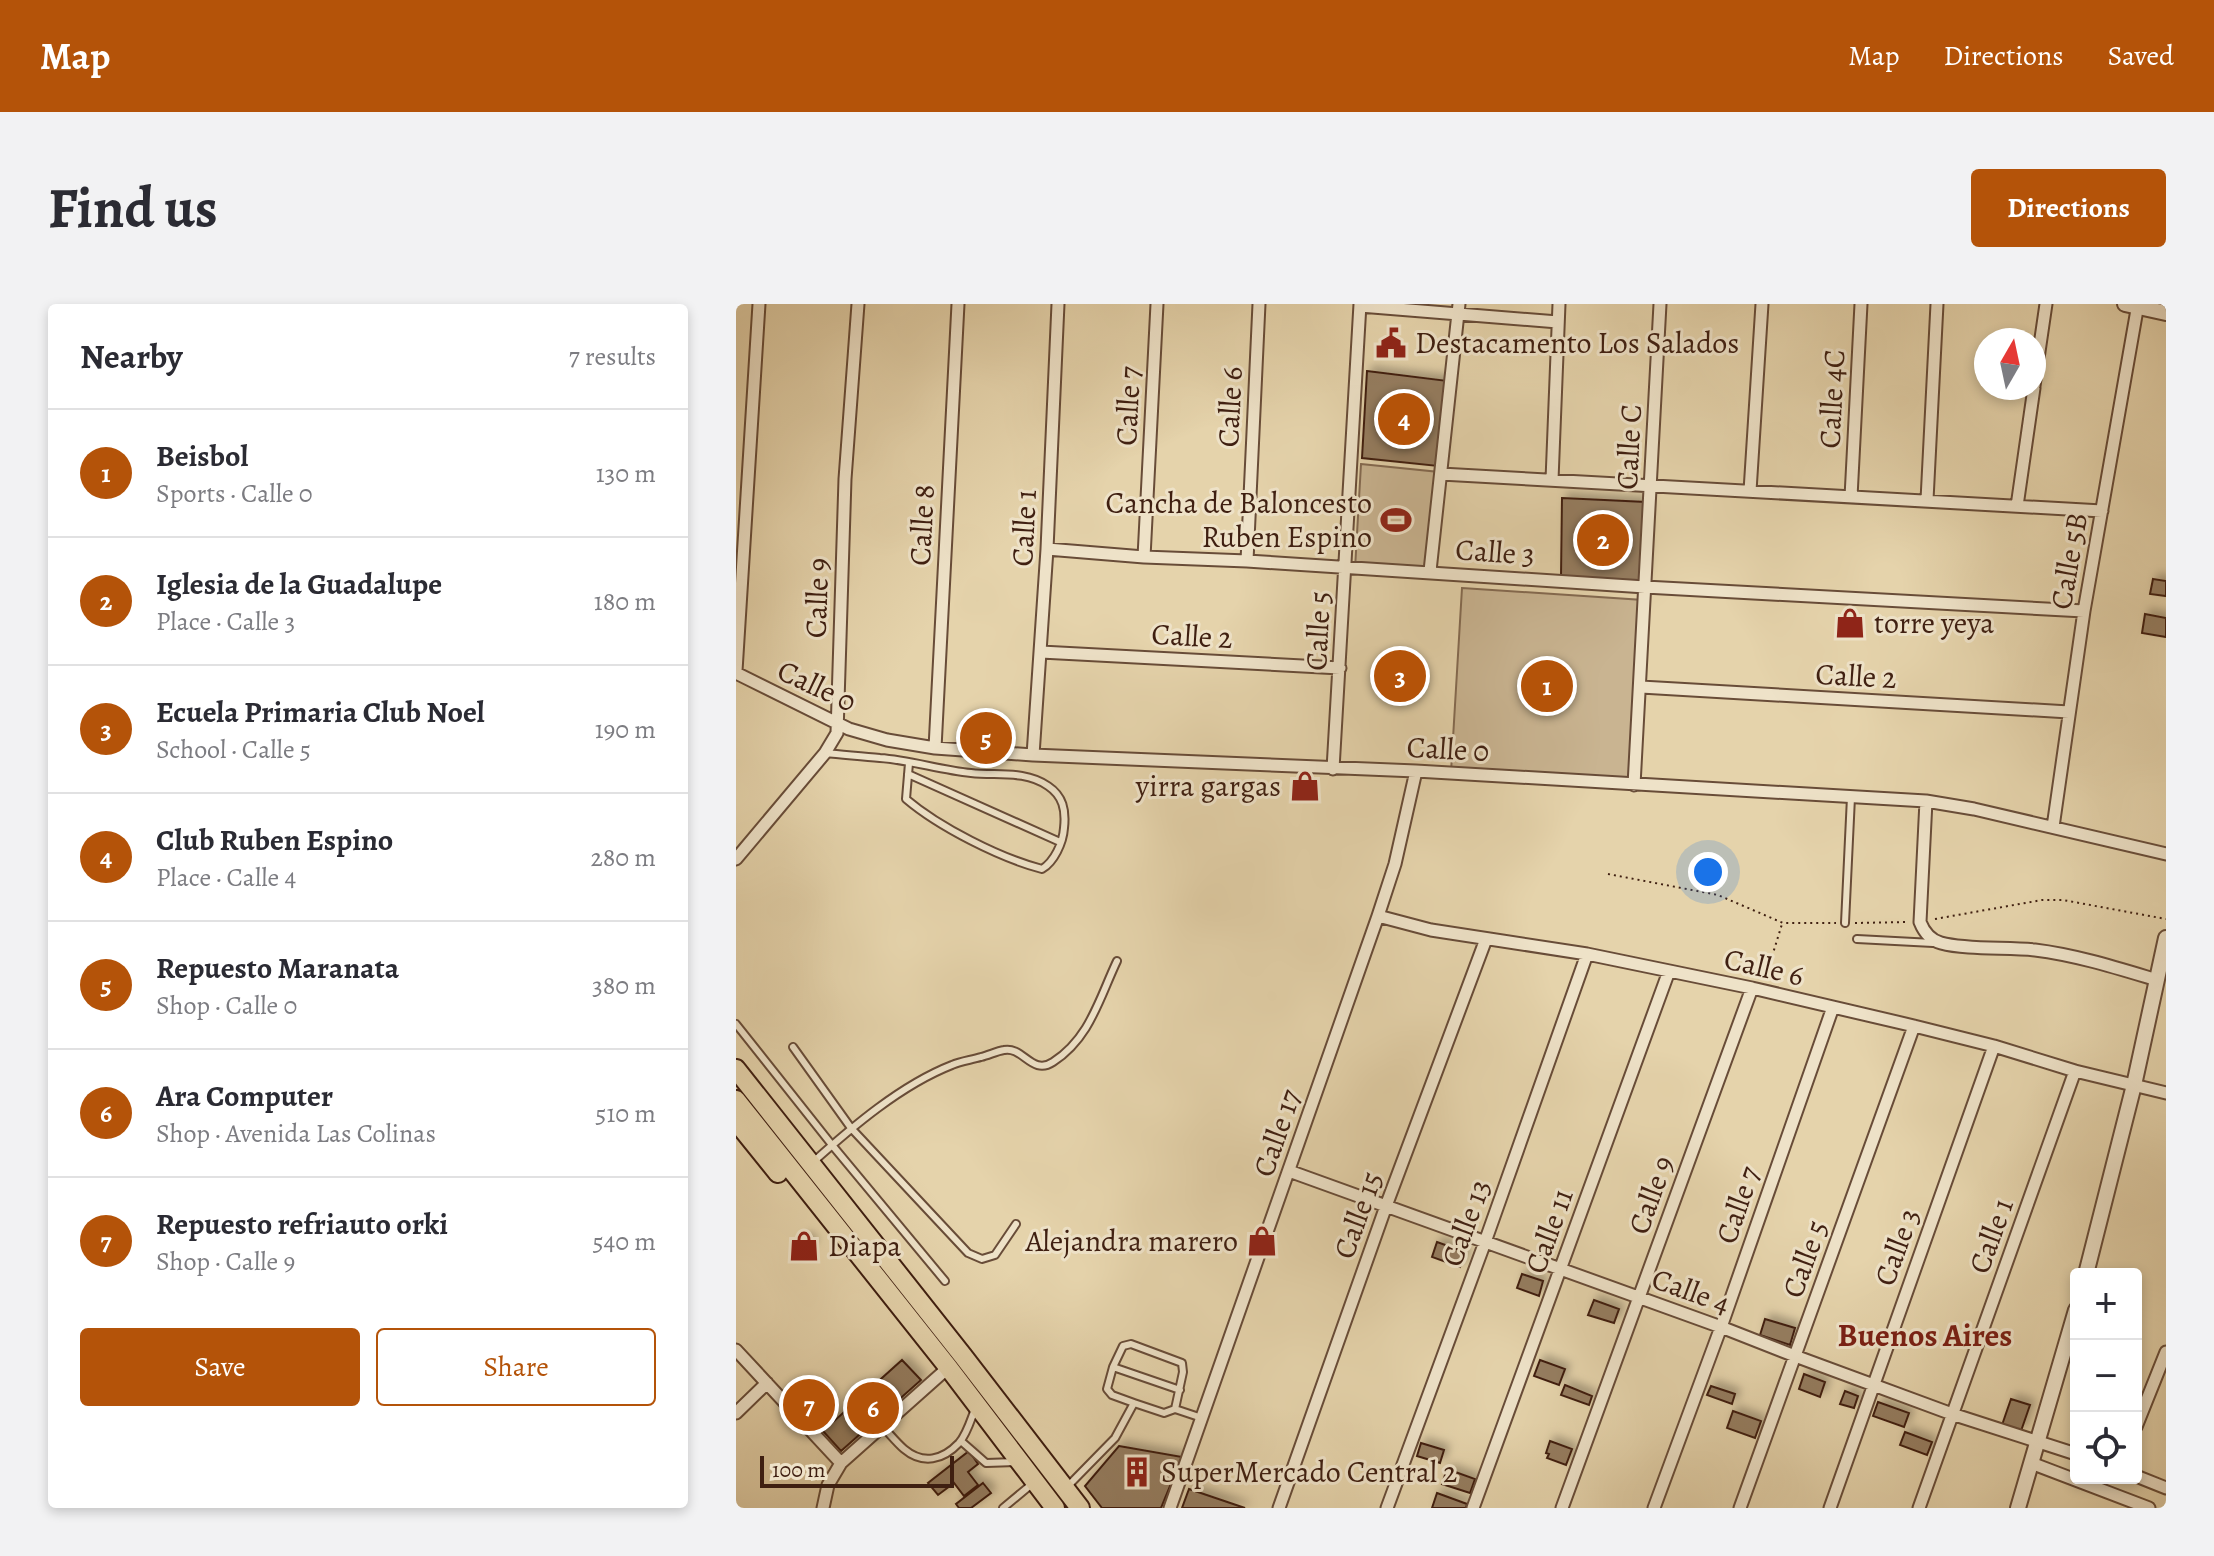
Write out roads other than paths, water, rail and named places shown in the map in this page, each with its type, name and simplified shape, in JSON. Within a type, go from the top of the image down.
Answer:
[{"type":"highway","points":[[736,1069],[1080,1508]]},
{"type":"highway","points":[[736,1100],[948,1367],[1055,1508]]},
{"type":"highway","points":[[736,1121],[927,1355],[948,1367]]},
{"type":"street","points":[[736,672],[759,304]]},
{"type":"street","name":"Calle 9","points":[[736,859],[825,753],[837,733],[845,479],[858,304]]},
{"type":"street","name":"Calle 8","points":[[935,748],[958,304]]},
{"type":"street","name":"Calle 1","points":[[1033,755],[1047,549],[1058,304]]},
{"type":"street","name":"Calle 7","points":[[1144,557],[1157,304]]},
{"type":"street","name":"Calle 6","points":[[1247,561],[1259,304]]},
{"type":"street","points":[[1552,480],[1559,304]]},
{"type":"street","name":"Calle C","points":[[1634,785],[1660,304]]},
{"type":"street","points":[[1750,491],[1762,304]]},
{"type":"street","name":"Calle 4C","points":[[1851,497],[1861,304]]},
{"type":"street","points":[[1927,500],[1937,304]]},
{"type":"street","points":[[2043,328],[2046,304]]},
{"type":"street","points":[[1360,305],[1459,309],[1558,322]]},
{"type":"street","name":"Calle 5","points":[[1333,769],[1360,305]]},
{"type":"street","points":[[2133,305],[2166,313]]},
{"type":"street","name":"Calle 5B","points":[[2053,827],[2133,305]]},
{"type":"street","points":[[1430,571],[1459,309]]},
{"type":"street","points":[[2017,506],[2032,400]]},
{"type":"street","points":[[1441,474],[2102,511]]},
{"type":"street","name":"Calle 3","points":[[1047,549],[2084,611]]},
{"type":"street","name":"Calle 2","points":[[1041,652],[1340,668]]},
{"type":"street","name":"Calle 0","points":[[736,672],[838,725],[887,740],[935,748],[1416,771],[1926,801],[1974,809],[2166,854]]},
{"type":"street","name":"Calle 2","points":[[1641,687],[2069,712]]},
{"type":"street","name":"Calle 17","points":[[1170,1508],[1378,916],[1395,864],[1416,771]]},
{"type":"street","points":[[1926,801],[1920,922],[1926,934],[1941,943],[2043,951],[2157,980]]},
{"type":"street","name":"Calle 6","points":[[1378,916],[1431,930],[1587,954],[1756,989],[1994,1046],[2075,1071],[2166,1093]]},
{"type":"street","points":[[2088,1268],[2134,1085],[2166,938]]},
{"type":"street","name":"Calle 15","points":[[1279,1508],[1386,1206],[1486,939]]},
{"type":"street","name":"Calle 13","points":[[1387,1508],[1587,954]]},
{"type":"street","name":"Calle 11","points":[[1473,1508],[1669,971]]},
{"type":"street","name":"Calle 9","points":[[1562,1508],[1756,989]]},
{"type":"street","name":"Calle 7","points":[[1654,1508],[1833,1007]]},
{"type":"street","name":"Calle 5","points":[[1740,1508],[1914,1026]]},
{"type":"street","name":"Calle 3","points":[[1830,1508],[1994,1046]]},
{"type":"street","name":"Calle 1","points":[[1919,1508],[2075,1071]]},
{"type":"street","name":"Calle 4","points":[[1289,1171],[1952,1414],[2070,1452]]},
{"type":"street","points":[[2018,1508],[2070,1330]]},
{"type":"street","points":[[736,1350],[841,1463]]},
{"type":"street","points":[[2142,1412],[2166,1352]]},
{"type":"street","points":[[823,1508],[828,1485],[841,1463],[963,1356]]},
{"type":"street","points":[[736,1413],[767,1383]]},
{"type":"street","points":[[2031,1463],[2149,1508]]},
{"type":"street","points":[[2142,1478],[2166,1488]]},
{"type":"lane","points":[[825,753],[909,763],[971,773],[1022,775],[1046,784],[1061,796],[1065,812],[1064,833],[1051,864],[1042,869],[1018,863],[927,816],[906,799],[909,763]]},
{"type":"lane","points":[[908,774],[1060,842]]},
{"type":"lane","points":[[1845,923],[1851,797]]},
{"type":"lane","points":[[1857,939],[1941,943]]},
{"type":"lane","points":[[811,1164],[851,1128],[915,1083],[953,1064],[1008,1048],[1038,1066],[1050,1065],[1085,1032],[1117,961]]},
{"type":"lane","points":[[736,1024],[945,1281]]},
{"type":"lane","points":[[793,1047],[851,1128],[972,1256],[982,1259],[995,1255],[1016,1224]]},
{"type":"lane","points":[[1175,1409],[1182,1363],[1127,1344],[1121,1349],[1113,1367],[1107,1385],[1109,1393],[1164,1413],[1175,1409],[1202,1418]]},
{"type":"lane","points":[[1113,1367],[1180,1390]]},
{"type":"lane","points":[[1065,1489],[1115,1438],[1134,1403]]},
{"type":"lane","points":[[882,1426],[904,1448],[922,1459],[941,1458],[961,1441],[977,1405]]},
{"type":"lane","points":[[961,1441],[986,1463],[1020,1462]]},
{"type":"lane","points":[[1003,1508],[1035,1481]]},
{"type":"place","name":"Destacamento Los Salados","points":[[1391,343]]},
{"type":"place","name":"Club Ruben Espino","points":[[1404,419]]},
{"type":"place","name":"Cancha de Baloncesto Ruben Espino","points":[[1396,520]]},
{"type":"place","name":"Iglesia de la Guadalupe","points":[[1603,540]]},
{"type":"place","name":"torre yeya","points":[[1850,623]]},
{"type":"place","name":"Ecuela Primaria Club Noel","points":[[1400,676]]},
{"type":"place","name":"Beisbol","points":[[1547,686]]},
{"type":"place","name":"Repuesto Maranata","points":[[986,738]]},
{"type":"place","name":"yirra gargas","points":[[1305,786]]},
{"type":"place","name":"Alejandra marero","points":[[1262,1241]]},
{"type":"place","name":"Diapa","points":[[804,1246]]},
{"type":"place","name":"Repuesto refriauto orki","points":[[809,1405]]},
{"type":"place","name":"Ara Computer","points":[[873,1408]]},
{"type":"place","name":"SuperMercado Central 2","points":[[1137,1472]]},
{"type":"district","name":"Buenos Aires","points":[[1925,1335]]}]
